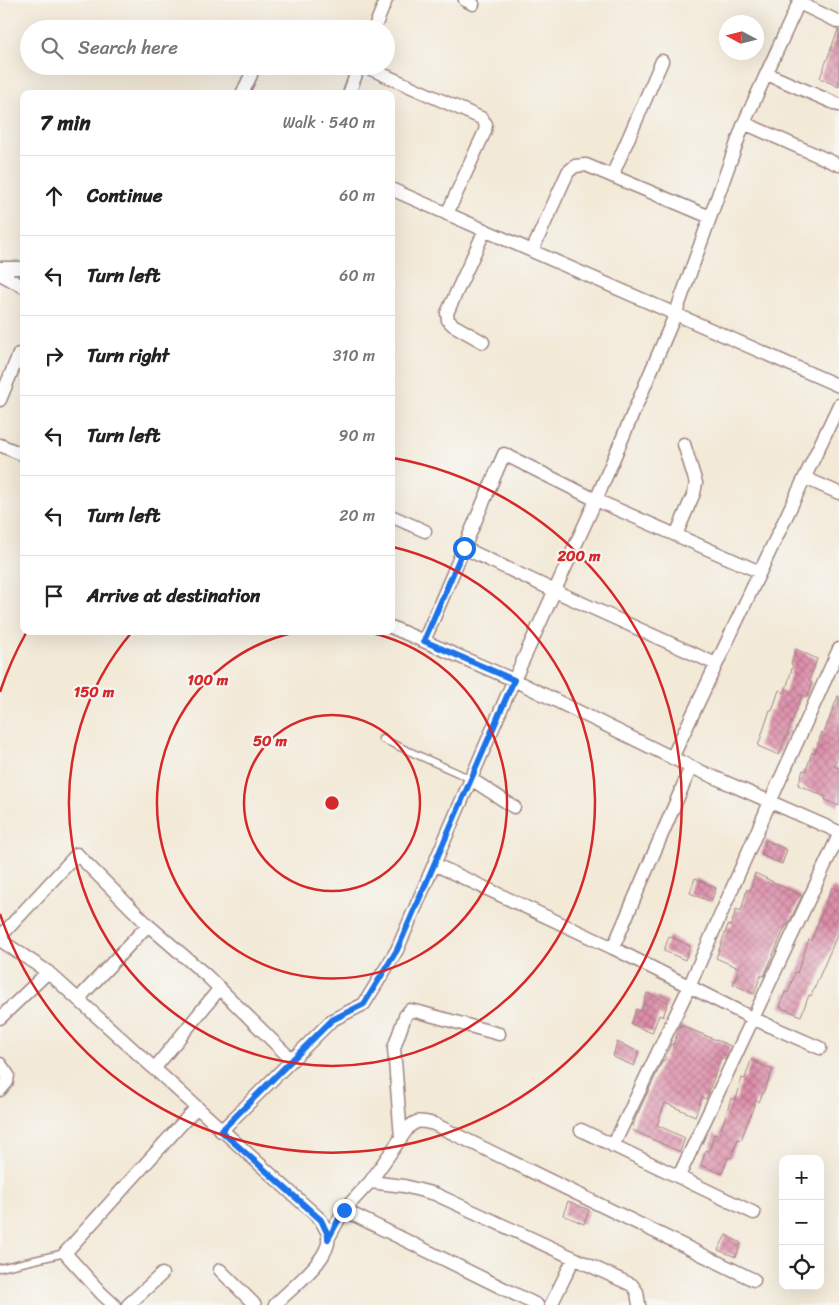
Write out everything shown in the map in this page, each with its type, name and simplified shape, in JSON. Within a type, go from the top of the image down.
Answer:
[{"type":"street","points":[[378,20],[386,0]]},
{"type":"street","points":[[221,1131],[332,1020],[364,1004],[397,950],[514,680],[596,500],[675,315],[744,123],[800,1],[839,22]]},
{"type":"street","points":[[612,176],[662,61]]},
{"type":"street","points":[[767,74],[839,105]]},
{"type":"street","points":[[351,90],[357,75]]},
{"type":"street","points":[[384,75],[481,118],[486,124],[447,214]]},
{"type":"street","points":[[244,90],[251,76]]},
{"type":"street","points":[[744,123],[839,165]]},
{"type":"street","points":[[532,251],[568,172],[575,166],[586,165],[710,217]]},
{"type":"street","points":[[395,191],[839,386]]},
{"type":"street","points":[[483,342],[453,325],[448,320],[447,313],[485,230]]},
{"type":"street","points":[[0,268],[20,268]]},
{"type":"street","points":[[0,274],[20,285]]},
{"type":"street","points":[[0,398],[20,354]]},
{"type":"street","points":[[672,758],[839,405]]},
{"type":"street","points":[[0,444],[20,453]]},
{"type":"street","points":[[676,535],[694,493],[696,483],[684,444]]},
{"type":"street","points":[[424,641],[504,454],[596,500],[760,572]]},
{"type":"street","points":[[804,478],[839,492]]},
{"type":"street","points":[[395,518],[425,531]]},
{"type":"street","points":[[464,548],[716,664]]},
{"type":"street","points":[[395,629],[514,680],[691,767],[839,833],[678,1176]]},
{"type":"street","points":[[613,1146],[689,987],[839,649]]},
{"type":"street","points":[[613,948],[691,767]]},
{"type":"street","points":[[471,779],[514,807]]},
{"type":"street","points":[[275,1305],[316,1265],[326,1251],[328,1235],[321,1220],[221,1131],[80,1000],[48,972],[0,938],[77,854],[148,924],[220,988],[292,1060]]},
{"type":"street","points":[[434,864],[613,948],[752,1018],[820,1048]]},
{"type":"street","points":[[80,1000],[83,994],[148,924]]},
{"type":"street","points":[[0,1018],[48,972]]},
{"type":"street","points":[[154,1069],[220,988]]},
{"type":"street","points":[[401,1138],[394,1048],[405,1016],[410,1010],[498,1034]]},
{"type":"street","points":[[0,1064],[8,1075],[7,1082],[0,1090]]},
{"type":"street","points":[[114,1305],[65,1253],[196,1108]]},
{"type":"street","points":[[328,1239],[344,1210],[370,1182],[401,1138],[414,1122],[423,1121],[434,1124],[754,1280]]},
{"type":"street","points":[[581,1130],[754,1213]]},
{"type":"street","points":[[370,1182],[404,1186],[435,1194],[632,1285],[637,1292],[639,1305]]},
{"type":"street","points":[[344,1210],[537,1305]]},
{"type":"street","points":[[550,1305],[574,1258]]},
{"type":"street","points":[[220,1270],[255,1305]]},
{"type":"street","points":[[128,1305],[162,1274]]},
{"type":"lane","points":[[382,739],[471,779]]},
{"type":"lane","points":[[0,1268],[65,1253]]},
{"type":"building","points":[[839,30],[839,87],[820,78]]},
{"type":"building","points":[[796,649],[817,659],[809,681],[812,683],[807,697],[802,695],[779,755],[758,746],[779,690],[785,693]]},
{"type":"building","points":[[838,696],[839,753],[834,766],[839,768],[839,806],[825,800],[826,797],[798,785],[803,770],[806,771],[812,752],[815,753],[822,732],[824,733]]},
{"type":"building","points":[[766,840],[787,850],[782,864],[761,855]]},
{"type":"building","points":[[755,873],[802,896],[786,925],[764,976],[761,975],[754,994],[733,984],[739,968],[716,958],[728,925],[731,926],[736,909],[741,911],[747,889],[750,891]]},
{"type":"building","points":[[695,878],[716,888],[711,902],[690,893]]},
{"type":"building","points":[[832,887],[839,890],[839,931],[801,1016],[780,1007],[785,992],[788,993],[795,972],[797,973],[809,939],[811,941]]},
{"type":"building","points":[[669,936],[690,946],[685,960],[664,951]]},
{"type":"building","points":[[647,993],[668,1002],[663,1017],[659,1015],[652,1033],[631,1024],[636,1009],[641,1011]]},
{"type":"building","points":[[680,1025],[731,1046],[725,1060],[721,1058],[706,1099],[702,1097],[695,1116],[665,1103],[657,1125],[685,1138],[680,1152],[632,1130],[635,1119],[663,1060],[671,1044],[673,1045]]},
{"type":"building","points":[[617,1042],[639,1052],[634,1066],[613,1057]]},
{"type":"building","points":[[751,1060],[773,1070],[759,1102],[756,1100],[741,1140],[738,1139],[731,1158],[728,1157],[722,1174],[701,1165],[706,1150],[709,1152],[714,1134],[719,1136],[731,1098],[736,1100],[742,1078],[745,1079]]},
{"type":"building","points":[[568,1201],[589,1210],[584,1224],[563,1215]]},
{"type":"building","points":[[726,1235],[741,1243],[736,1257],[718,1250]]},
{"type":"route","points":[[344,1210],[328,1239],[321,1220],[221,1131],[332,1020],[364,1004],[397,950],[514,680],[424,641],[464,548]]}]
